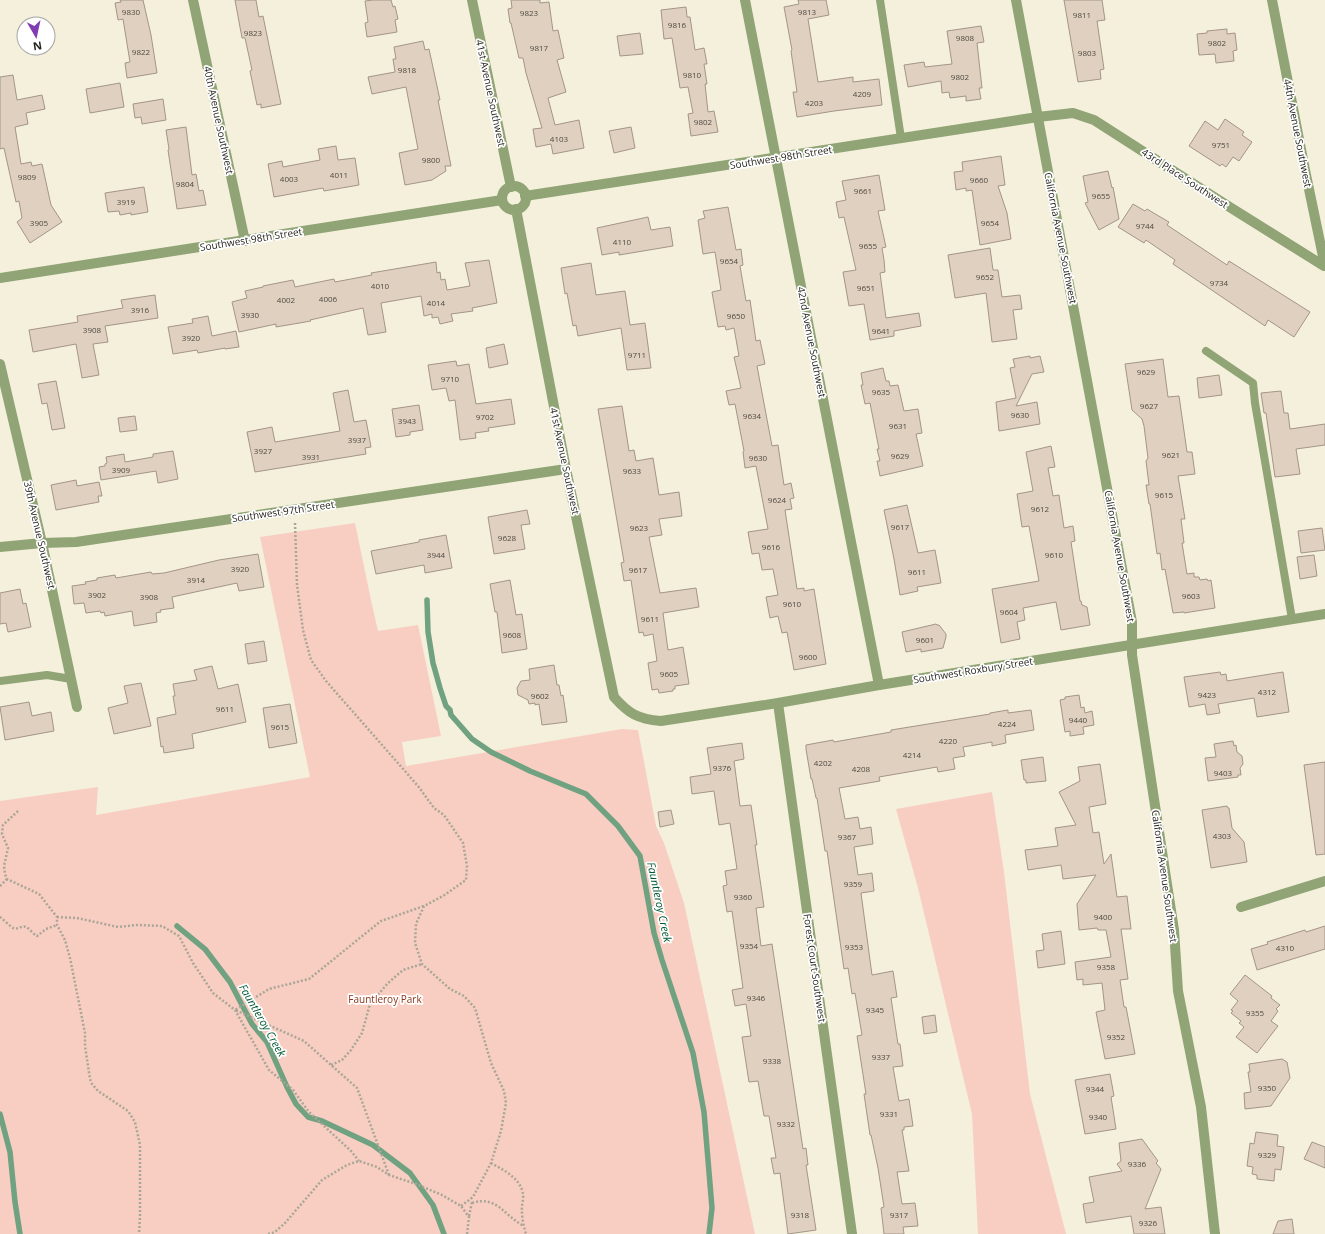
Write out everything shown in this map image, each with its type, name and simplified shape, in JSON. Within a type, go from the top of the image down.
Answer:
[{"type":"street","name":"40th Avenue Southwest","points":[[193,0],[244,241]]},
{"type":"street","name":"41st Avenue Southwest","points":[[472,0],[511,187]]},
{"type":"street","name":"42nd Avenue Southwest","points":[[745,0],[879,685]]},
{"type":"street","name":"California Avenue Southwest","points":[[1016,0],[1132,622],[1132,655],[1174,930],[1178,991],[1201,1107],[1215,1234]]},
{"type":"street","name":"44th Avenue Southwest","points":[[1272,0],[1325,266]]},
{"type":"street","name":"43rd Place Southwest","points":[[1038,117],[1073,113],[1094,120],[1325,266]]},
{"type":"street","name":"Southwest 98th Street","points":[[525,196],[1038,117]]},
{"type":"street","points":[[511,187],[519,188],[525,196],[525,202],[523,205],[516,209],[506,207],[502,200],[504,191],[511,187]]},
{"type":"street","name":"Southwest 98th Street","points":[[0,278],[502,200]]},
{"type":"street","name":"41st Avenue Southwest","points":[[516,209],[566,470],[614,697],[624,708]]},
{"type":"street","name":"39th Avenue Southwest","points":[[0,364],[42,543],[77,707]]},
{"type":"street","name":"Southwest 97th Street","points":[[0,547],[42,543],[76,542],[566,470]]},
{"type":"street","name":"Southwest Roxbury Street","points":[[624,708],[636,716],[646,720],[661,720],[778,703],[879,685],[1325,614]]},
{"type":"street","name":"Forest Court Southwest","points":[[778,703],[852,1234]]},
{"type":"street","points":[[1241,907],[1325,881]]},
{"type":"lane","points":[[880,0],[901,138]]},
{"type":"lane","points":[[1206,351],[1253,383],[1256,410],[1292,619]]},
{"type":"lane","points":[[0,681],[47,675],[71,679]]},
{"type":"path","points":[[235,1010],[269,990],[309,979],[381,921],[424,906],[443,896],[466,880],[468,866],[463,843],[444,815],[434,808],[413,781],[326,681],[311,660],[303,630],[297,585],[294,510]]},
{"type":"path","points":[[18,811],[3,825],[2,834],[8,848],[4,866],[5,874],[7,879],[39,894],[57,917],[57,925],[65,940],[70,958],[85,1033],[85,1046],[90,1079],[92,1084],[98,1090],[128,1111],[135,1122],[140,1145],[139,1234]]},
{"type":"path","points":[[0,886],[7,879]]},
{"type":"path","points":[[424,906],[416,924],[415,943],[422,964],[450,989],[464,996],[475,1008],[491,1063],[504,1091],[506,1103],[502,1132],[491,1163],[473,1197],[467,1234]]},
{"type":"path","points":[[0,917],[13,928],[27,928],[37,936],[46,929],[57,925]]},
{"type":"path","points":[[57,917],[77,918],[118,927],[137,925],[162,926],[179,936],[193,963],[212,993],[235,1010],[304,1042],[357,1088],[389,1175]]},
{"type":"path","points":[[331,1065],[342,1060],[351,1050],[362,1033],[370,1004],[388,983],[402,970],[422,964]]},
{"type":"path","points":[[235,1010],[269,1070],[293,1090],[309,1112],[351,1151],[359,1161],[377,1167],[389,1175],[442,1195],[461,1206],[469,1217]]},
{"type":"path","points":[[268,1234],[275,1232],[285,1223],[322,1180],[347,1165],[359,1161]]},
{"type":"path","points":[[491,1163],[507,1172],[522,1189],[524,1200],[522,1214],[526,1234]]},
{"type":"path","points":[[461,1206],[473,1197]]},
{"type":"path","points":[[472,1203],[480,1200],[486,1200],[502,1210],[515,1222],[524,1226]]},
{"type":"green space","name":"Fauntleroy Park","points":[[355,523],[378,631],[418,625],[441,736],[402,742],[406,766],[622,729],[638,730],[656,826],[664,843],[684,903],[755,1234],[0,1234],[0,801],[98,787],[96,815],[310,777],[260,537]]},
{"type":"green space","points":[[992,792],[1004,872],[1030,1094],[1066,1234],[978,1234],[972,1114],[918,888],[896,809]]},
{"type":"building","points":[[120,0],[143,0],[151,35],[157,73],[127,78],[125,63],[130,62],[123,19],[118,20],[115,3],[121,2]]},
{"type":"building","points":[[235,0],[256,0],[259,17],[263,16],[281,104],[261,108],[261,104],[257,105],[250,71],[252,70],[245,38],[242,38]]},
{"type":"building","points":[[391,0],[393,7],[395,6],[398,19],[395,20],[397,32],[367,37],[365,23],[368,22],[365,1]]},
{"type":"building","points":[[511,0],[540,0],[540,3],[549,2],[553,31],[558,30],[564,58],[557,60],[566,92],[548,98],[555,125],[579,120],[584,148],[553,154],[551,144],[536,147],[533,129],[542,128],[523,58],[519,58],[510,23],[508,9],[512,8]]},
{"type":"building","points":[[798,0],[826,0],[829,15],[808,19],[818,82],[853,77],[853,82],[879,79],[882,105],[797,117],[793,92],[797,92],[792,50],[784,7],[799,4]]},
{"type":"building","points":[[1064,0],[1102,0],[1105,20],[1097,21],[1104,69],[1100,70],[1101,79],[1078,82]]},
{"type":"building","points":[[686,7],[687,17],[690,17],[695,50],[704,48],[707,64],[704,64],[707,84],[705,84],[708,112],[714,111],[718,132],[691,136],[688,114],[693,113],[688,87],[680,88],[672,38],[664,39],[661,10]]},
{"type":"building","points":[[981,26],[984,42],[977,43],[982,88],[979,88],[981,99],[966,101],[966,96],[950,98],[949,92],[942,93],[941,81],[908,87],[904,65],[924,62],[925,67],[952,64],[947,31]]},
{"type":"building","points":[[1227,29],[1227,34],[1235,33],[1237,50],[1233,51],[1234,61],[1216,63],[1215,54],[1199,55],[1197,34],[1207,33],[1207,31]]},
{"type":"building","points":[[640,33],[643,54],[620,56],[617,36]]},
{"type":"building","points":[[423,41],[425,50],[429,49],[440,100],[438,100],[451,166],[445,166],[446,171],[432,180],[405,185],[399,153],[418,149],[406,87],[372,94],[368,77],[395,72],[393,59],[396,59],[394,47]]},
{"type":"building","points":[[13,75],[17,100],[42,95],[45,109],[26,113],[28,124],[15,127],[21,164],[31,162],[32,166],[42,164],[51,205],[62,222],[30,243],[17,222],[22,218],[19,201],[16,202],[4,148],[0,149],[0,77]]},
{"type":"building","points":[[120,83],[124,107],[90,113],[86,89]]},
{"type":"building","points":[[163,99],[166,120],[142,124],[141,117],[135,118],[133,104]]},
{"type":"building","points":[[1225,119],[1244,132],[1242,135],[1252,142],[1239,161],[1233,157],[1226,167],[1222,164],[1220,166],[1189,146],[1205,121],[1218,130]]},
{"type":"building","points":[[186,127],[192,175],[196,174],[199,191],[203,190],[206,205],[177,209],[166,130]]},
{"type":"building","points":[[631,127],[635,148],[614,153],[609,131]]},
{"type":"building","points":[[336,146],[338,160],[355,158],[359,185],[324,191],[323,188],[274,197],[268,164],[282,161],[283,167],[320,160],[318,149]]},
{"type":"building","points":[[1001,156],[1005,185],[998,186],[1007,213],[1011,239],[980,245],[972,190],[966,191],[966,188],[956,190],[954,172],[963,171],[962,162]]},
{"type":"building","points":[[1108,171],[1112,188],[1113,187],[1119,219],[1099,230],[1085,203],[1088,202],[1083,176]]},
{"type":"building","points":[[879,175],[885,210],[878,211],[886,247],[882,248],[885,272],[880,273],[886,318],[919,313],[921,326],[894,331],[894,336],[870,340],[864,304],[849,306],[843,272],[856,270],[844,217],[839,218],[836,202],[846,200],[842,181]]},
{"type":"building","points":[[144,187],[148,212],[120,215],[119,211],[108,212],[105,193]]},
{"type":"building","points":[[1133,204],[1145,211],[1147,209],[1169,222],[1167,225],[1227,265],[1229,261],[1310,312],[1294,337],[1268,320],[1265,326],[1173,264],[1175,260],[1146,240],[1144,243],[1118,227]]},
{"type":"building","points":[[728,207],[736,250],[741,249],[743,265],[740,266],[746,301],[750,300],[756,341],[760,340],[765,364],[757,366],[772,446],[778,445],[784,485],[791,483],[794,498],[790,499],[792,509],[785,510],[797,589],[804,588],[804,591],[814,589],[826,664],[794,670],[787,632],[782,633],[778,616],[770,618],[766,597],[778,595],[773,569],[762,570],[759,553],[752,554],[748,532],[768,529],[756,466],[745,468],[744,451],[735,404],[729,405],[726,391],[741,388],[734,357],[739,356],[734,328],[726,330],[725,326],[718,327],[712,292],[721,290],[715,252],[703,254],[698,220],[705,218],[703,211]]},
{"type":"building","points":[[648,217],[651,230],[670,227],[673,246],[619,255],[619,252],[602,255],[597,228]]},
{"type":"building","points":[[990,248],[993,270],[998,270],[1002,297],[1020,295],[1022,309],[1013,310],[1017,339],[992,342],[986,293],[955,298],[948,255]]},
{"type":"building","points":[[489,260],[497,303],[472,308],[473,311],[451,314],[453,321],[440,324],[438,317],[432,318],[432,314],[424,316],[421,296],[381,303],[386,332],[368,335],[363,308],[310,320],[311,321],[276,327],[276,324],[239,332],[232,302],[247,298],[245,291],[293,280],[295,287],[334,279],[335,282],[372,275],[371,273],[436,262],[437,273],[440,272],[441,280],[445,279],[447,290],[470,286],[465,263]]},
{"type":"building","points":[[591,263],[596,295],[625,291],[630,325],[645,323],[651,368],[627,370],[621,328],[578,336],[576,325],[573,326],[567,293],[565,294],[561,268]]},
{"type":"building","points":[[155,295],[158,318],[105,326],[108,342],[93,344],[99,375],[82,378],[76,344],[33,352],[29,330],[78,322],[77,316],[123,308],[121,300]]},
{"type":"building","points":[[208,316],[212,336],[236,331],[239,347],[198,353],[197,350],[173,354],[168,327],[193,323],[192,319]]},
{"type":"building","points":[[504,344],[508,364],[489,368],[486,348]]},
{"type":"building","points":[[1030,356],[1030,358],[1040,356],[1044,372],[1032,374],[1016,406],[1037,402],[1040,424],[999,431],[996,402],[1016,398],[1010,368],[1015,367],[1013,359]]},
{"type":"building","points":[[1163,359],[1168,397],[1179,396],[1187,452],[1192,452],[1195,474],[1178,476],[1185,519],[1181,519],[1184,543],[1182,543],[1187,574],[1194,573],[1194,577],[1199,577],[1200,580],[1211,580],[1215,608],[1184,613],[1173,613],[1165,569],[1162,570],[1160,553],[1157,554],[1146,485],[1149,485],[1146,461],[1148,458],[1144,426],[1142,419],[1132,410],[1125,364]]},
{"type":"building","points":[[456,361],[457,366],[469,364],[476,404],[511,399],[515,424],[488,428],[489,431],[475,433],[476,438],[460,440],[455,400],[449,401],[446,388],[432,390],[428,365]]},
{"type":"building","points":[[883,368],[886,381],[889,381],[890,386],[898,385],[904,411],[918,409],[922,433],[916,434],[923,466],[880,476],[877,461],[880,461],[877,449],[879,449],[870,403],[865,404],[861,385],[863,385],[861,373]]},
{"type":"building","points":[[1219,375],[1222,395],[1199,398],[1197,378]]},
{"type":"building","points":[[56,381],[65,428],[52,430],[47,403],[42,404],[38,384]]},
{"type":"building","points":[[348,390],[354,422],[366,420],[371,447],[365,448],[366,454],[255,472],[247,432],[272,427],[275,442],[340,431],[333,393]]},
{"type":"building","points":[[1281,391],[1284,413],[1288,413],[1290,429],[1325,424],[1325,445],[1296,449],[1300,474],[1275,477],[1266,413],[1264,413],[1261,393]]},
{"type":"building","points":[[419,405],[423,430],[410,432],[410,435],[396,437],[392,409]]},
{"type":"building","points":[[622,406],[629,451],[634,450],[636,461],[653,458],[659,495],[679,492],[682,516],[659,519],[662,535],[649,537],[660,593],[696,588],[699,607],[663,613],[668,650],[683,647],[689,684],[675,686],[673,691],[659,693],[658,689],[652,690],[648,663],[657,661],[653,634],[644,636],[643,632],[639,633],[631,580],[624,581],[621,563],[624,562],[598,409]]},
{"type":"building","points":[[135,416],[137,430],[120,432],[118,418]]},
{"type":"building","points":[[1051,446],[1055,467],[1048,468],[1053,496],[1059,495],[1064,528],[1073,526],[1075,541],[1071,542],[1080,601],[1082,605],[1087,607],[1090,625],[1061,630],[1056,602],[1023,608],[1025,620],[1017,622],[1020,639],[1001,643],[992,589],[1039,581],[1029,526],[1022,527],[1017,494],[1033,491],[1026,452]]},
{"type":"building","points":[[173,451],[178,479],[158,483],[156,471],[101,480],[99,467],[105,466],[107,463],[106,457],[124,454],[125,462],[153,457],[153,454]]},
{"type":"building","points":[[76,480],[77,486],[99,482],[102,496],[98,496],[99,502],[56,510],[51,485]]},
{"type":"building","points":[[907,505],[918,553],[935,550],[941,583],[917,587],[918,591],[900,595],[884,510]]},
{"type":"building","points":[[527,510],[530,524],[521,525],[525,549],[494,554],[488,517]]},
{"type":"building","points":[[1322,528],[1325,550],[1301,553],[1298,531]]},
{"type":"building","points":[[446,535],[452,568],[425,573],[424,565],[376,574],[371,551],[419,542],[419,540]]},
{"type":"building","points":[[258,554],[264,587],[239,591],[237,583],[172,597],[174,608],[160,610],[161,612],[156,613],[157,622],[134,626],[132,611],[105,616],[104,612],[101,613],[100,611],[86,613],[84,603],[74,604],[72,586],[86,584],[85,582],[97,580],[97,578],[115,575],[116,578],[151,572],[152,574],[164,573],[219,560]]},
{"type":"building","points":[[1314,555],[1317,576],[1300,579],[1297,557]]},
{"type":"building","points":[[510,580],[516,615],[522,614],[527,649],[502,653],[497,612],[495,612],[490,584]]},
{"type":"building","points":[[20,589],[23,604],[26,603],[31,627],[8,632],[6,623],[0,624],[0,593]]},
{"type":"building","points":[[936,624],[939,625],[946,634],[943,648],[921,652],[921,649],[906,652],[902,632]]},
{"type":"building","points":[[264,641],[267,661],[248,664],[245,644]]},
{"type":"building","points":[[554,665],[557,685],[559,685],[561,696],[563,695],[567,722],[542,725],[539,704],[529,704],[528,700],[518,695],[517,688],[521,681],[530,680],[529,669]]},
{"type":"building","points":[[212,666],[218,689],[238,684],[246,722],[192,734],[194,748],[164,753],[163,746],[161,747],[157,718],[176,714],[173,684],[197,680],[194,670]]},
{"type":"building","points":[[1220,672],[1221,675],[1226,674],[1227,681],[1283,672],[1289,712],[1257,717],[1254,698],[1218,704],[1220,713],[1207,715],[1205,704],[1189,707],[1184,677]]},
{"type":"building","points":[[141,683],[151,726],[114,734],[108,708],[128,703],[124,686]]},
{"type":"building","points":[[1079,695],[1081,708],[1084,707],[1085,713],[1092,711],[1094,725],[1083,727],[1084,734],[1070,736],[1070,731],[1065,732],[1060,700],[1065,699],[1065,697]]},
{"type":"building","points":[[29,702],[32,716],[51,712],[54,731],[5,740],[0,707]]},
{"type":"building","points":[[290,704],[297,743],[269,748],[263,708]]},
{"type":"building","points":[[1008,710],[1008,713],[1031,710],[1034,730],[1005,735],[1006,743],[992,746],[992,742],[963,747],[965,756],[953,758],[955,769],[938,772],[937,767],[879,777],[880,781],[839,788],[845,819],[858,817],[860,829],[871,827],[873,844],[854,847],[858,875],[872,873],[874,891],[861,893],[872,975],[893,971],[897,997],[891,998],[903,1066],[893,1067],[899,1101],[909,1099],[913,1126],[904,1127],[904,1130],[902,1130],[909,1171],[897,1172],[902,1204],[915,1203],[918,1226],[903,1227],[904,1234],[884,1234],[881,1208],[884,1207],[878,1168],[870,1135],[864,1094],[866,1094],[857,1036],[862,1035],[855,993],[852,994],[848,968],[844,969],[827,851],[825,851],[817,798],[811,779],[806,745],[833,740],[834,742],[891,732],[891,730]]},
{"type":"building","points":[[1233,741],[1234,746],[1236,745],[1237,752],[1242,756],[1243,764],[1240,768],[1241,775],[1238,775],[1238,777],[1208,781],[1205,758],[1216,757],[1214,744]]},
{"type":"building","points":[[742,743],[744,759],[734,761],[740,806],[751,805],[757,845],[755,845],[764,907],[756,908],[761,946],[772,944],[803,1149],[806,1148],[808,1165],[806,1165],[816,1230],[788,1234],[780,1173],[774,1174],[771,1158],[776,1158],[769,1116],[764,1116],[758,1081],[749,1082],[742,1037],[751,1036],[746,1004],[735,1006],[732,990],[743,988],[732,911],[727,912],[723,886],[727,885],[725,871],[737,869],[730,823],[719,825],[714,791],[692,794],[690,777],[711,774],[707,748]]},
{"type":"building","points":[[1043,757],[1046,781],[1026,783],[1026,780],[1024,780],[1021,760]]},
{"type":"building","points":[[1325,762],[1325,854],[1316,855],[1304,765]]},
{"type":"building","points":[[1100,764],[1106,804],[1089,807],[1093,833],[1099,832],[1104,864],[1111,854],[1117,897],[1127,896],[1131,929],[1121,929],[1128,979],[1120,980],[1124,1007],[1126,1007],[1135,1054],[1105,1059],[1096,1012],[1105,1010],[1102,983],[1083,985],[1083,979],[1077,980],[1075,962],[1111,957],[1106,930],[1098,930],[1097,928],[1079,930],[1077,904],[1096,875],[1063,879],[1061,865],[1028,870],[1025,850],[1058,846],[1055,828],[1076,825],[1059,792],[1080,781],[1078,767]]},
{"type":"building","points":[[1227,806],[1229,808],[1232,828],[1244,842],[1247,862],[1211,868],[1202,810]]},
{"type":"building","points":[[671,810],[674,824],[660,827],[658,812]]},
{"type":"building","points":[[1325,926],[1325,949],[1257,970],[1251,949],[1268,944],[1267,942],[1305,930],[1306,932]]},
{"type":"building","points":[[1061,931],[1065,964],[1038,968],[1036,951],[1044,950],[1042,934]]},
{"type":"building","points":[[1245,975],[1272,996],[1271,998],[1280,1005],[1276,1009],[1278,1011],[1271,1021],[1278,1026],[1257,1053],[1236,1037],[1244,1027],[1239,1023],[1241,1021],[1231,1013],[1233,1011],[1231,1010],[1238,1001],[1230,994]]},
{"type":"building","points":[[935,1015],[937,1032],[924,1034],[922,1017]]},
{"type":"building","points":[[1282,1059],[1287,1062],[1290,1078],[1271,1106],[1245,1109],[1244,1093],[1251,1092],[1248,1072],[1250,1072],[1249,1064]]},
{"type":"building","points":[[1110,1074],[1114,1096],[1111,1097],[1116,1129],[1085,1134],[1075,1080]]},
{"type":"building","points":[[1256,1132],[1278,1135],[1277,1146],[1284,1147],[1281,1170],[1275,1169],[1274,1181],[1257,1179],[1257,1175],[1252,1174],[1253,1167],[1247,1166],[1250,1143],[1254,1144]]},
{"type":"building","points":[[1142,1139],[1158,1161],[1156,1163],[1161,1169],[1145,1209],[1161,1207],[1165,1234],[1134,1234],[1131,1216],[1086,1223],[1083,1204],[1094,1202],[1089,1177],[1122,1171],[1117,1164],[1121,1161],[1119,1143]]},
{"type":"building","points":[[1312,1142],[1325,1147],[1325,1168],[1304,1159]]},
{"type":"building","points":[[1292,1219],[1294,1234],[1273,1234],[1278,1221]]},
{"type":"waterway","name":"Fauntleroy Creek","points":[[427,600],[428,632],[433,663],[446,706],[450,710],[451,715],[472,739],[491,752],[530,771],[586,794],[618,826],[640,856],[654,933],[693,1053],[704,1112],[712,1208],[709,1234]]},
{"type":"waterway","name":"Fauntleroy Creek","points":[[177,926],[205,949],[230,982],[252,1024],[267,1042],[296,1104],[308,1117],[322,1121],[373,1145],[410,1173],[433,1205],[444,1234]]},
{"type":"waterway","points":[[0,1114],[10,1152],[20,1234]]}]
